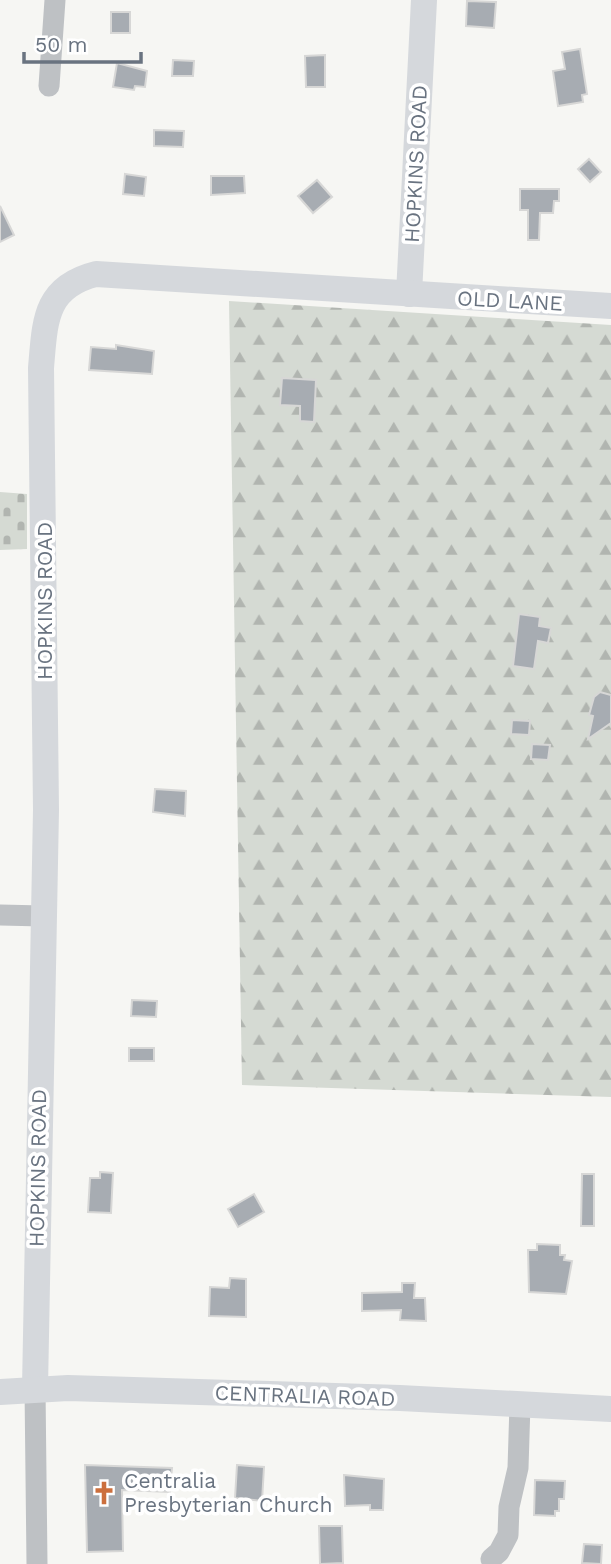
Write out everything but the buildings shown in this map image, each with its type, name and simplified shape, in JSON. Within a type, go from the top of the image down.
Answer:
[{"type":"main road","name":"HOPKINS ROAD","points":[[35,1388],[43,916],[45,545],[41,368],[45,321],[50,307],[71,283],[96,274],[409,294],[424,0]]},
{"type":"main road","name":"OLD LANE","points":[[409,294],[611,306]]},
{"type":"main road","name":"CENTRALIA ROAD","points":[[0,1392],[35,1388],[611,1409]]},
{"type":"street","points":[[48,86],[55,0]]},
{"type":"street","points":[[0,915],[43,916]]},
{"type":"street","name":"HOPKINS ROAD","points":[[35,1388],[37,1564]]},
{"type":"street","points":[[491,1559],[499,1552],[508,1535],[509,1507],[518,1468],[520,1404]]},
{"type":"green space","points":[[229,301],[611,325],[611,1097],[242,1085]]},
{"type":"green space","points":[[0,492],[27,494],[27,549],[0,550]]},
{"type":"place","name":"Centralia Presbyterian Church","points":[[104,1493]]}]
